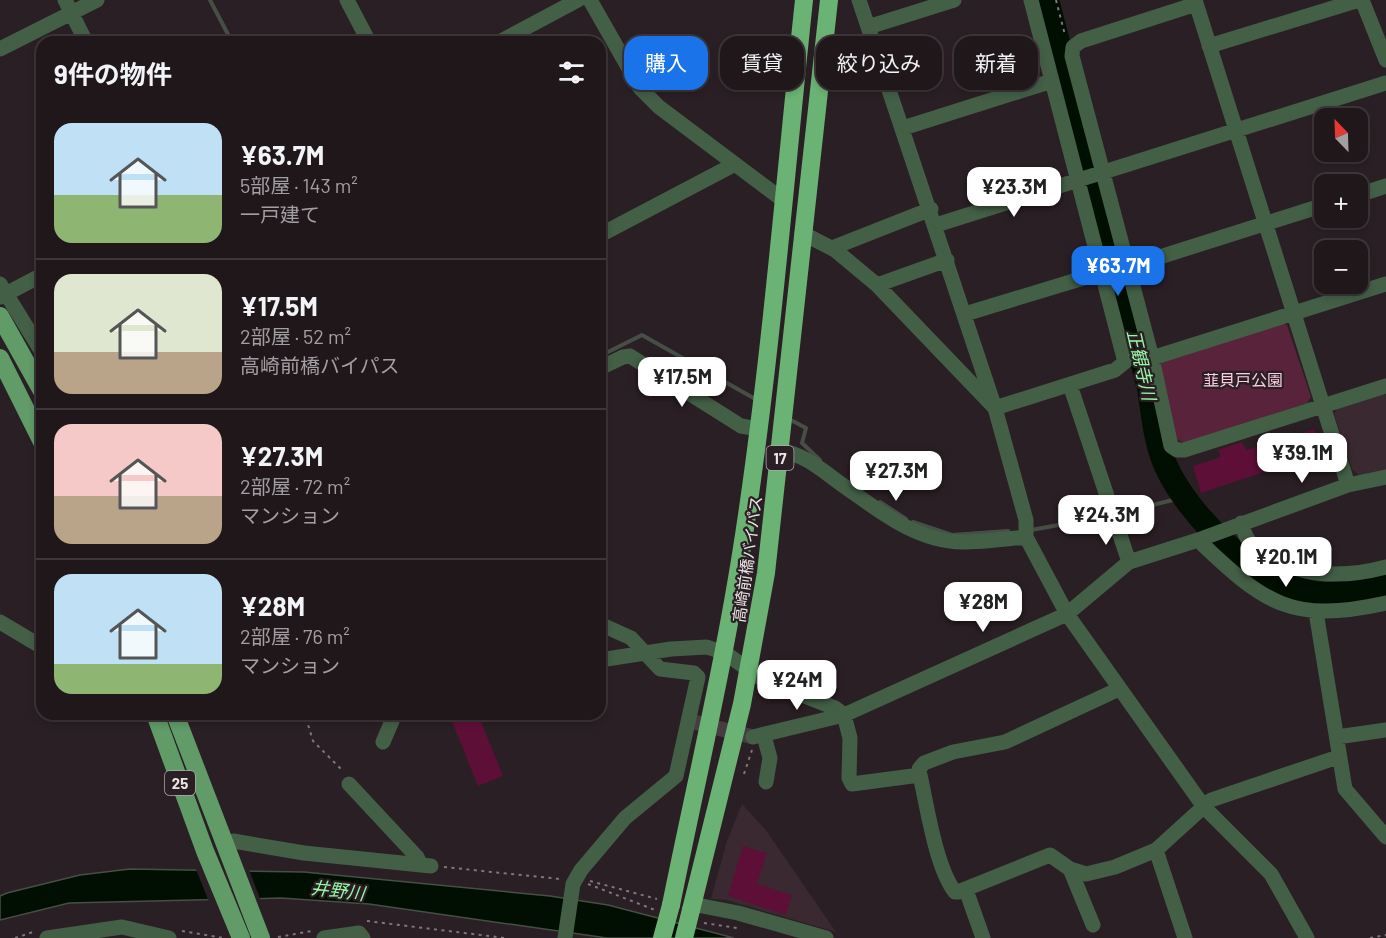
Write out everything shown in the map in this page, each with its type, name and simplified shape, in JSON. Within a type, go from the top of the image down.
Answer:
[{"type":"highway","name":"高崎前橋バイパス","points":[[662,938],[665,903],[724,654],[759,429],[804,0]]},
{"type":"highway","name":"高崎前橋バイパス","points":[[684,938],[749,671],[766,573],[829,0]]},
{"type":"main road","points":[[0,316],[36,380]]},
{"type":"main road","points":[[0,358],[36,430]]},
{"type":"main road","name":"25","points":[[157,720],[205,851],[241,938]]},
{"type":"main road","name":"25","points":[[178,720],[261,938]]},
{"type":"street","points":[[0,49],[68,7],[97,0]]},
{"type":"street","points":[[347,0],[366,36]]},
{"type":"street","points":[[510,36],[578,0]]},
{"type":"street","points":[[590,0],[640,88],[659,107],[783,200]]},
{"type":"street","points":[[859,0],[931,209],[995,408],[1026,532],[1067,614],[1119,689],[1204,807],[1271,874],[1306,937],[1290,938]]},
{"type":"street","points":[[868,27],[954,0]]},
{"type":"street","points":[[995,408],[1070,385],[1115,369],[1125,362],[1100,273],[1080,180],[1031,0]]},
{"type":"street","points":[[1209,46],[1360,0],[1381,31],[1386,60]]},
{"type":"street","points":[[1348,484],[1322,405],[1293,314],[1195,2],[1081,41],[1073,47],[1072,56],[1101,173],[1152,358],[1171,446],[1177,450],[1322,405],[1386,386]]},
{"type":"street","points":[[68,7],[83,36]]},
{"type":"street","points":[[903,128],[1052,81]]},
{"type":"street","points":[[936,225],[1386,83]]},
{"type":"street","points":[[606,232],[735,165]]},
{"type":"street","points":[[1368,192],[1386,186]]},
{"type":"street","points":[[832,248],[931,209]]},
{"type":"street","points":[[1128,267],[1314,209]]},
{"type":"street","points":[[802,233],[832,248],[877,285],[995,408]]},
{"type":"street","points":[[877,285],[947,260]]},
{"type":"street","points":[[965,314],[1100,273]]},
{"type":"street","points":[[36,277],[2,291],[36,343]]},
{"type":"street","points":[[1152,358],[1386,284]]},
{"type":"street","points":[[606,365],[630,356],[741,426],[759,429]]},
{"type":"street","points":[[1070,385],[1129,562]]},
{"type":"street","points":[[781,451],[801,456],[879,510],[905,526],[928,536],[961,542],[1026,532]]},
{"type":"street","points":[[766,782],[770,758],[757,739],[844,715],[1067,614],[1129,562],[1236,526],[1348,484],[1386,477]]},
{"type":"street","points":[[1236,526],[1249,541],[1282,564],[1309,573],[1349,574],[1386,567]]},
{"type":"street","points":[[1202,538],[1249,588],[1281,604],[1316,612],[1350,611],[1386,603]]},
{"type":"street","points":[[1316,612],[1337,737],[1338,757],[1346,789],[1386,837]]},
{"type":"street","points":[[0,622],[36,643]]},
{"type":"street","points":[[565,938],[571,881],[619,824],[676,777],[691,721],[698,677],[694,674],[660,669],[631,638],[606,627]]},
{"type":"street","points":[[606,659],[696,646],[724,654],[762,679],[835,708],[844,715],[850,738],[849,778],[852,784],[920,775]]},
{"type":"street","points":[[1119,689],[1005,742],[952,752],[924,764],[919,769],[933,833],[947,879],[955,892],[966,890],[1050,855],[1070,869],[1086,874],[1115,867],[1156,850],[1211,800],[1338,757]]},
{"type":"street","points":[[383,742],[392,720]]},
{"type":"street","points":[[1337,737],[1386,729]]},
{"type":"street","points":[[349,784],[426,865]]},
{"type":"street","points":[[225,847],[233,841],[304,853],[426,865]]},
{"type":"street","points":[[1156,850],[1185,938]]},
{"type":"street","points":[[1070,869],[1092,925]]},
{"type":"street","points":[[966,890],[983,938]]},
{"type":"street","points":[[692,907],[803,929],[826,938]]},
{"type":"street","points":[[48,938],[122,927],[140,934],[173,934]]},
{"type":"street","points":[[324,938],[359,933],[363,938]]},
{"type":"path","points":[[1056,0],[1066,40],[1073,47]]},
{"type":"path","points":[[307,720],[314,741],[338,763],[349,784]]},
{"type":"path","points":[[744,774],[757,739]]},
{"type":"path","points":[[426,865],[571,881]]},
{"type":"path","points":[[594,881],[665,903]]},
{"type":"path","points":[[364,921],[505,938]]},
{"type":"path","points":[[173,934],[225,938]]},
{"type":"path","points":[[1370,938],[1386,935]]},
{"type":"shaded area","points":[[1386,392],[1386,471],[1360,476],[1352,469],[1334,414],[1338,407]]},
{"type":"shaded area","points":[[742,804],[765,829],[836,932],[726,900],[711,899],[727,841]]},
{"type":"green space","name":"韮貝戸公園","points":[[1280,322],[1287,325],[1311,397],[1307,403],[1185,443],[1176,439],[1159,367],[1163,359]]},
{"type":"water","name":"井野川","points":[[130,869],[304,872],[550,896],[608,905],[734,938],[607,938],[369,904],[281,898],[69,903],[0,920],[0,896],[7,893],[80,875]]},
{"type":"pier","points":[[195,867],[248,867],[261,901],[209,902]]},
{"type":"building","points":[[1314,429],[1321,453],[1201,493],[1193,466],[1221,457],[1218,450],[1242,442],[1246,450]]},
{"type":"building","points":[[451,720],[480,720],[503,776],[478,786]]},
{"type":"building","points":[[743,846],[767,853],[757,884],[792,895],[786,915],[728,896]]},
{"type":"waterway","points":[[210,0],[229,36]]},
{"type":"waterway","name":"正観寺川","points":[[1047,0],[1149,388],[1159,446],[1176,485],[1209,528],[1230,548],[1276,580],[1300,590],[1323,594],[1347,593],[1386,585]]},
{"type":"waterway","points":[[606,353],[642,335],[757,400]]},
{"type":"waterway","points":[[789,419],[806,428],[802,443],[820,460]]},
{"type":"waterway","points":[[1116,514],[1185,497]]},
{"type":"waterway","points":[[880,502],[906,519]]},
{"type":"waterway","points":[[1031,530],[1109,516]]},
{"type":"waterway","points":[[913,522],[952,535],[1008,531]]},
{"type":"tunnel","points":[[694,722],[753,737]]}]
